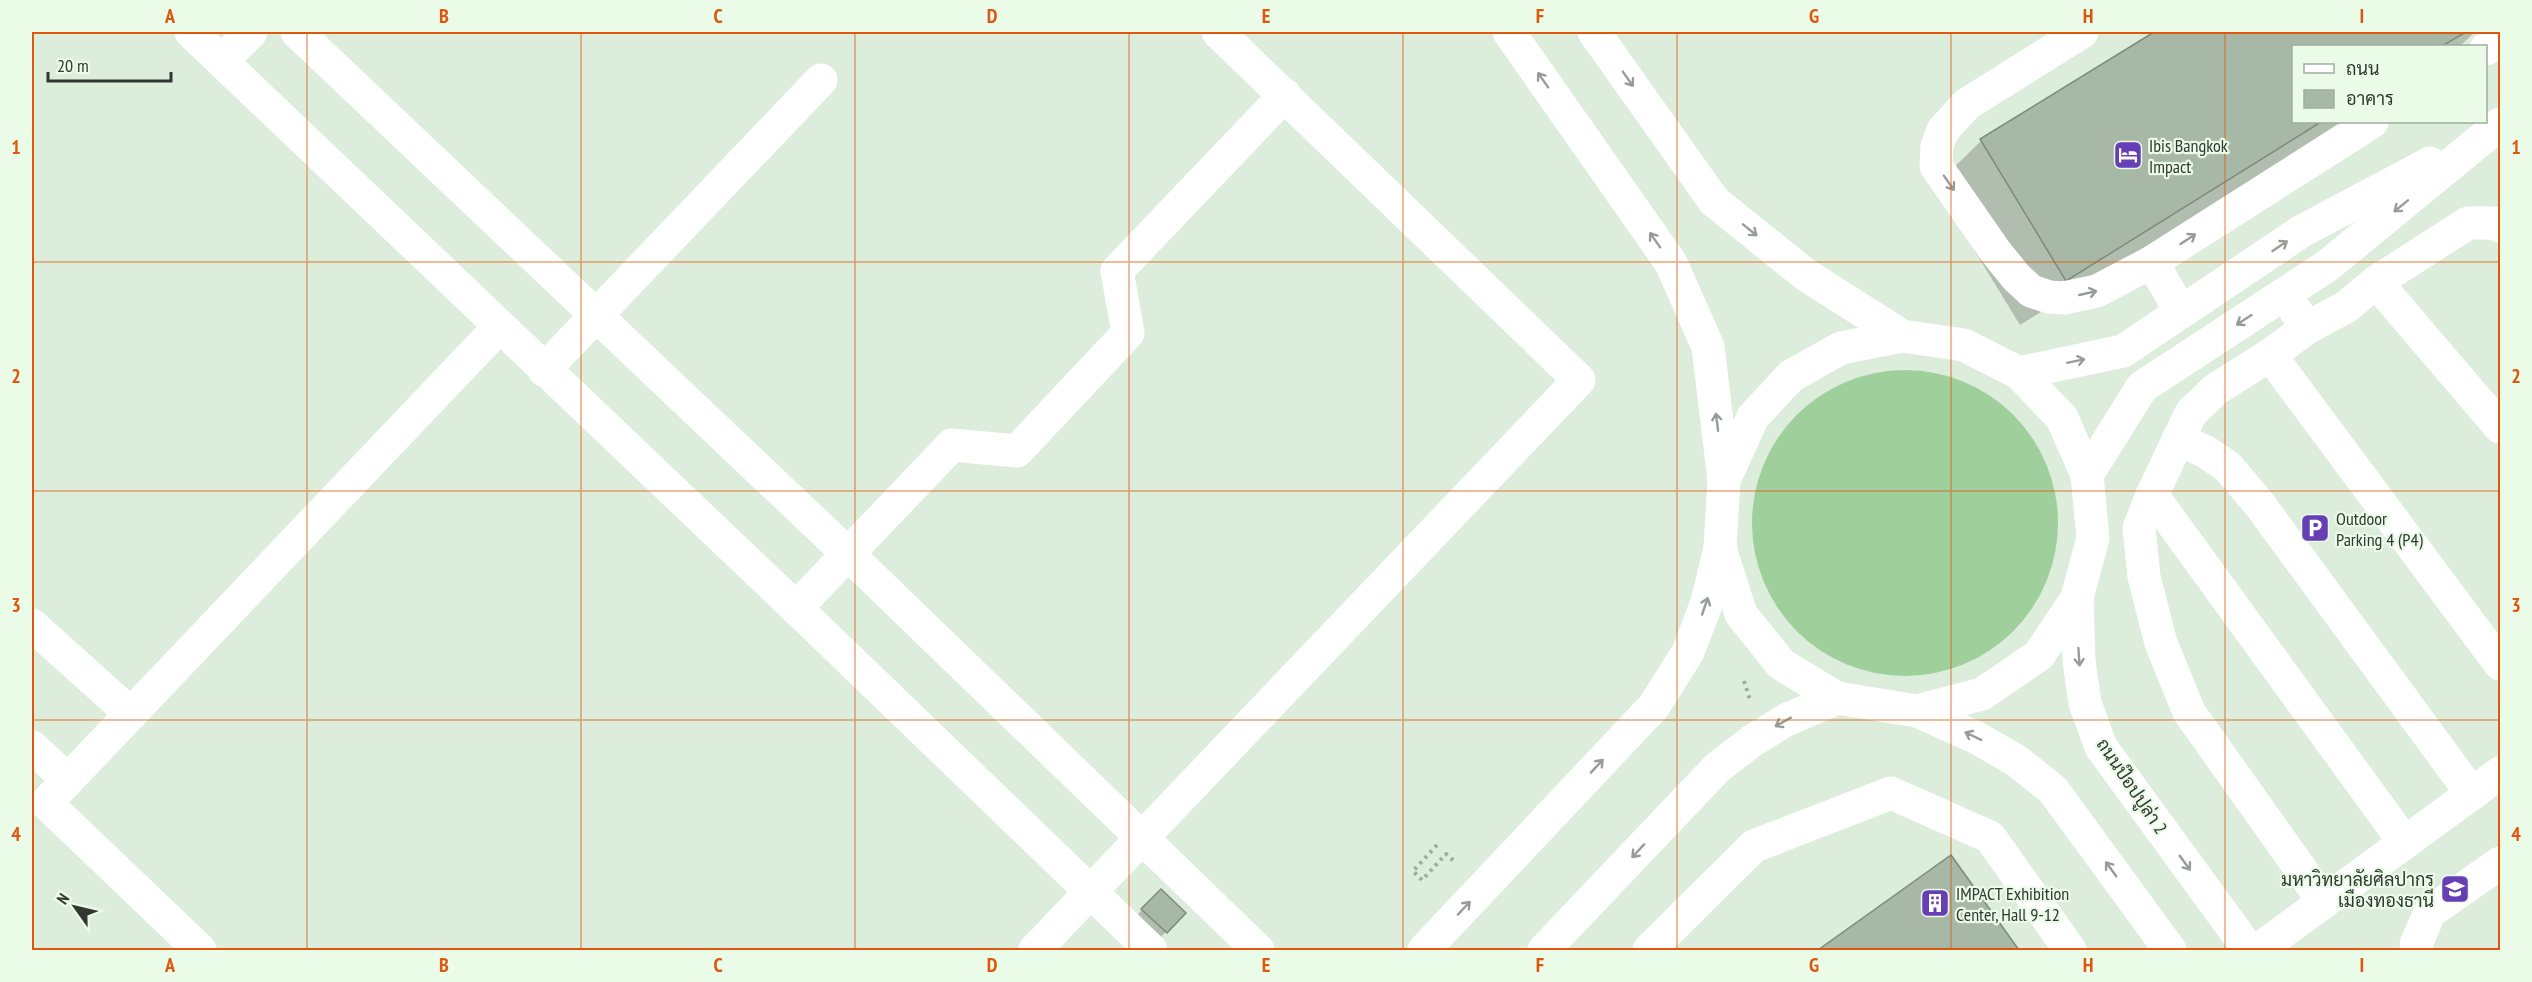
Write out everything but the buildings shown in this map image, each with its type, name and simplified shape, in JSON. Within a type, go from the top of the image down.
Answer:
[{"type":"street","points":[[191,32],[796,608],[1151,951]]},
{"type":"street","points":[[222,62],[251,32]]},
{"type":"street","points":[[297,32],[848,554],[1258,951]]},
{"type":"street","points":[[1035,951],[1579,380],[1218,32]]},
{"type":"street","points":[[1424,951],[1654,706],[1688,652],[1707,602],[1720,548],[1724,480],[1708,347],[1671,263],[1509,32]]},
{"type":"street","points":[[1594,32],[1714,201],[1806,275],[1902,336]]},
{"type":"street","points":[[2082,32],[1967,104],[1942,130],[1937,146],[1936,166],[1995,251],[2031,291],[2049,297],[2064,298],[2097,291],[2152,262],[2370,123]]},
{"type":"street","points":[[2487,48],[2500,40]]},
{"type":"street","points":[[544,370],[821,80]]},
{"type":"street","points":[[796,608],[952,445],[1017,450],[1128,333],[1117,271],[1285,95]]},
{"type":"street","points":[[2019,374],[2122,351],[2302,231],[2498,126]]},
{"type":"street","points":[[2087,476],[2142,387],[2327,266],[2498,126]]},
{"type":"street","points":[[2324,902],[2189,712],[2161,643],[2144,578],[2139,528],[2191,413],[2216,389],[2270,355],[2307,328],[2346,307],[2376,282],[2468,224],[2493,223],[2500,226]]},
{"type":"street","points":[[2152,262],[2181,312]]},
{"type":"street","points":[[2376,282],[2500,427]]},
{"type":"street","points":[[2284,294],[2307,328]]},
{"type":"street","points":[[200,951],[46,803],[500,327]]},
{"type":"street","points":[[1724,480],[1753,417],[1791,376],[1841,348],[1902,336],[1964,345],[2019,374],[2062,418],[2087,476],[2092,538],[2077,598],[2039,655],[1982,694],[1917,711]]},
{"type":"street","points":[[2270,355],[2500,664]]},
{"type":"street","points":[[2178,439],[2206,452],[2228,467],[2260,504],[2472,794]]},
{"type":"street","points":[[2152,495],[2405,843]]},
{"type":"street","points":[[1720,548],[1741,614],[1781,664],[1837,698],[1917,711],[1977,738],[2017,761],[2053,790],[2170,951]]},
{"type":"street","name":"ถนนป๊อปปูล่า 2","points":[[2077,598],[2079,661],[2085,704],[2101,747],[2249,951]]},
{"type":"street","points":[[32,625],[131,714]]},
{"type":"street","points":[[1544,951],[1718,766],[1786,720],[1837,698]]},
{"type":"street","points":[[32,747],[68,780]]},
{"type":"street","points":[[2258,951],[2500,773]]},
{"type":"street","points":[[1649,951],[1754,846],[1891,793],[1990,837],[2070,951]]},
{"type":"street","points":[[2417,951],[2416,944],[2430,912],[2500,863]]},
{"type":"path","points":[[1437,845],[1413,871],[1422,880],[1446,854]]},
{"type":"green space","points":[[1905,370],[1935,373],[1963,382],[1990,396],[2013,415],[2032,438],[2046,465],[2055,493],[2058,523],[2055,553],[2046,581],[2032,608],[2013,631],[1990,650],[1963,664],[1935,673],[1905,676],[1875,673],[1847,664],[1820,650],[1797,631],[1778,608],[1764,581],[1755,553],[1752,523],[1755,493],[1764,465],[1778,438],[1797,415],[1820,396],[1847,382],[1875,373]]},
{"type":"place","name":"Ibis Bangkok Impact","points":[[2128,155]]},
{"type":"place","name":"Outdoor Parking 4 (P4)","points":[[2315,528]]},
{"type":"place","name":"มหาวิทยาลัยศิลปากร เมืองทองธานี","points":[[2455,889]]},
{"type":"place","name":"IMPACT Exhibition Center, Hall 9-12","points":[[1935,903]]}]
